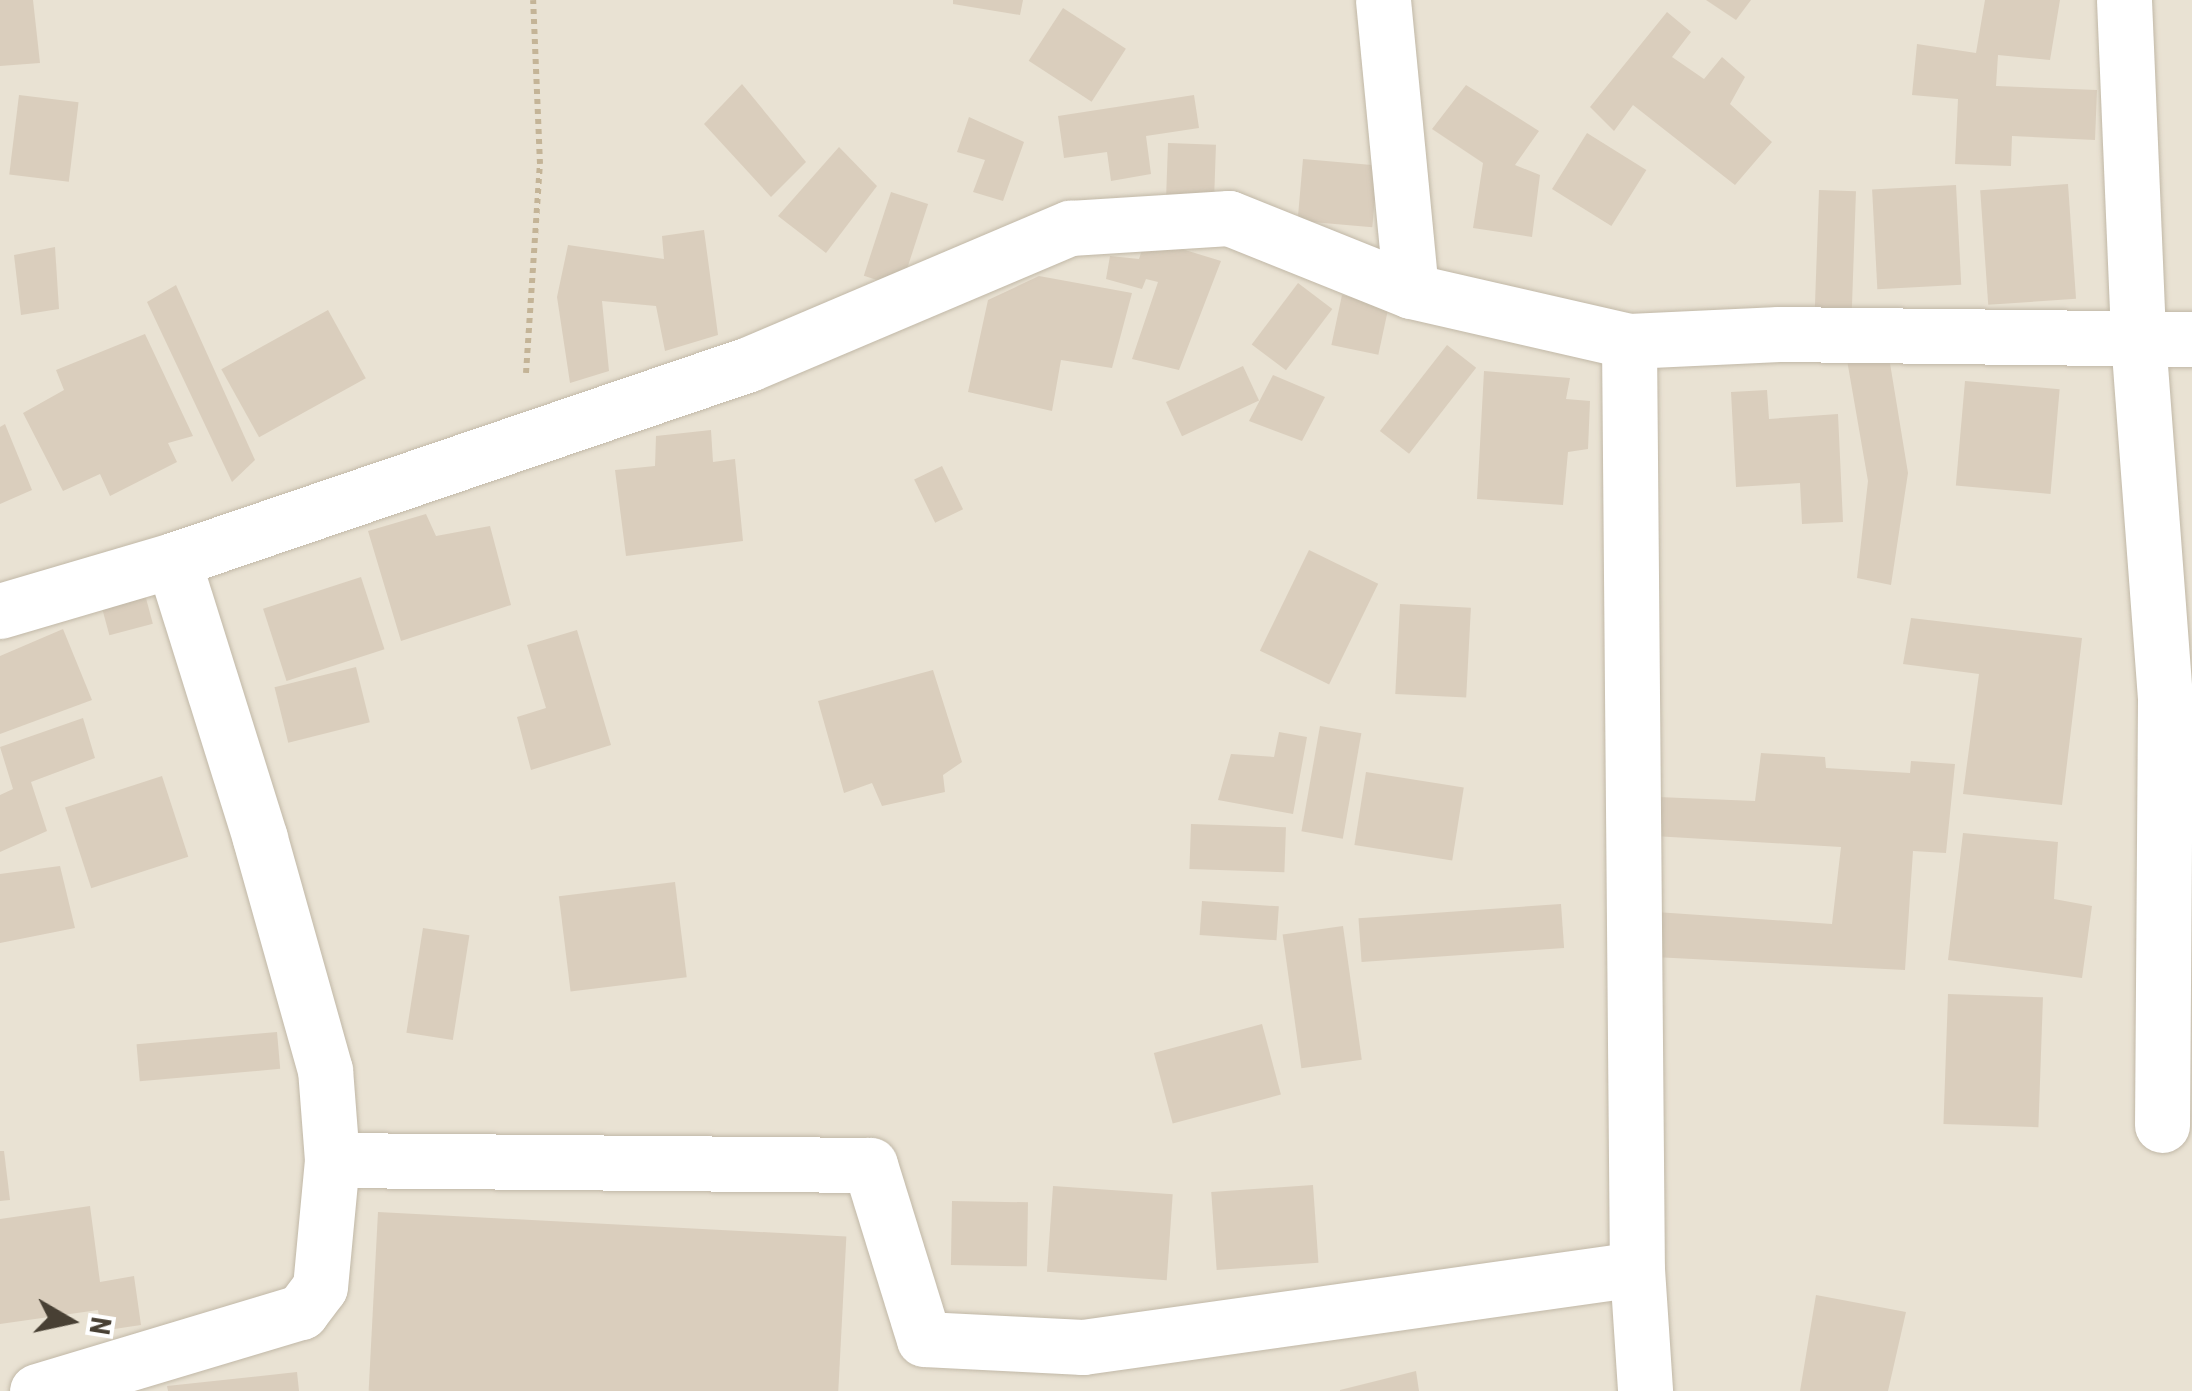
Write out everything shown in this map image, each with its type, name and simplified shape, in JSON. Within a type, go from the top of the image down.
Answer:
[{"type":"street","points":[[1384,0],[1412,291]]},
{"type":"street","points":[[2124,0],[2138,339],[2165,699],[2162,1125]]},
{"type":"street","points":[[0,611],[173,560],[748,364],[1070,228],[1230,218],[1412,291],[1629,342],[1779,334],[2192,339]]},
{"type":"street","points":[[1629,342],[1636,1269],[1644,1391]]},
{"type":"street","points":[[37,1391],[301,1312],[320,1286],[332,1160],[325,1070],[260,838],[173,560]]},
{"type":"street","points":[[332,1160],[870,1164],[924,1339],[1083,1347],[1636,1269]]},
{"type":"path","points":[[521,441],[540,164],[533,0]]},
{"type":"shaded area","points":[[0,0],[2192,0],[2192,1391],[0,1391]]},
{"type":"building","points":[[0,0],[33,0],[40,63],[0,66]]},
{"type":"building","points":[[953,0],[1023,0],[1020,15],[953,4]]},
{"type":"building","points":[[1706,0],[1751,0],[1736,20]]},
{"type":"building","points":[[1985,0],[2060,0],[2050,60],[1998,55],[1996,86],[2097,90],[2095,140],[2012,136],[2011,166],[1955,164],[1958,99],[1912,95],[1917,44],[1976,53]]},
{"type":"building","points":[[1063,8],[1126,49],[1092,102],[1029,61]]},
{"type":"building","points":[[1667,12],[1691,32],[1672,57],[1704,79],[1722,57],[1745,77],[1730,104],[1772,142],[1735,185],[1633,105],[1614,131],[1590,107]]},
{"type":"building","points":[[742,84],[806,162],[771,197],[704,124]]},
{"type":"building","points":[[1466,85],[1539,131],[1515,165],[1540,175],[1532,237],[1473,228],[1483,163],[1432,129]]},
{"type":"building","points":[[19,95],[79,102],[69,182],[9,174]]},
{"type":"building","points":[[1194,95],[1199,128],[1146,136],[1151,174],[1111,181],[1107,152],[1064,158],[1058,116]]},
{"type":"building","points":[[969,117],[1024,142],[1003,201],[973,192],[985,160],[957,152]]},
{"type":"building","points":[[1587,133],[1646,170],[1611,226],[1552,189]]},
{"type":"building","points":[[1168,143],[1216,145],[1214,201],[1166,199]]},
{"type":"building","points":[[839,147],[877,186],[826,253],[778,216]]},
{"type":"building","points":[[1303,159],[1378,166],[1372,227],[1298,221]]},
{"type":"building","points":[[2068,184],[2076,299],[1988,305],[1980,190]]},
{"type":"building","points":[[1956,185],[1961,285],[1877,289],[1872,189]]},
{"type":"building","points":[[1819,190],[1856,191],[1852,313],[1815,312]]},
{"type":"building","points":[[891,192],[928,204],[901,288],[864,276]]},
{"type":"building","points":[[704,230],[718,335],[665,351],[656,306],[602,301],[609,371],[570,383],[557,297],[568,245],[664,259],[662,236]]},
{"type":"building","points":[[1146,238],[1221,261],[1179,370],[1132,359],[1158,282],[1146,279],[1142,289],[1106,279],[1110,256],[1139,259]]},
{"type":"building","points":[[55,247],[59,309],[21,315],[14,255]]},
{"type":"building","points":[[1039,276],[1132,293],[1112,368],[1061,360],[1052,411],[968,392],[988,300]]},
{"type":"building","points":[[1298,283],[1332,309],[1286,370],[1252,344]]},
{"type":"building","points":[[176,285],[255,460],[232,482],[147,302]]},
{"type":"building","points":[[1342,295],[1389,305],[1378,355],[1331,345]]},
{"type":"building","points":[[328,310],[366,378],[259,437],[221,369]]},
{"type":"building","points":[[145,334],[193,436],[168,443],[177,462],[110,496],[100,474],[63,491],[23,413],[64,390],[56,370]]},
{"type":"building","points":[[1447,345],[1476,368],[1409,454],[1380,431]]},
{"type":"building","points":[[1888,351],[1908,473],[1891,585],[1857,578],[1868,481],[1847,360]]},
{"type":"building","points":[[1243,366],[1259,400],[1182,436],[1166,402]]},
{"type":"building","points":[[1484,371],[1570,378],[1566,399],[1590,401],[1588,449],[1568,452],[1563,505],[1477,499]]},
{"type":"building","points":[[1273,375],[1325,397],[1302,441],[1249,421]]},
{"type":"building","points":[[1965,381],[2060,389],[2050,494],[1956,486]]},
{"type":"building","points":[[1767,390],[1769,419],[1838,414],[1843,522],[1802,524],[1800,483],[1736,487],[1731,392]]},
{"type":"building","points":[[5,424],[32,490],[0,504],[0,427]]},
{"type":"building","points":[[711,430],[713,462],[735,459],[743,541],[626,556],[615,470],[655,466],[656,436]]},
{"type":"building","points":[[942,466],[963,509],[935,523],[914,480]]},
{"type":"building","points":[[426,514],[436,536],[490,526],[511,605],[401,641],[368,531]]},
{"type":"building","points":[[1309,550],[1378,584],[1329,684],[1260,651]]},
{"type":"building","points":[[361,577],[384,649],[287,681],[263,609]]},
{"type":"building","points":[[143,587],[153,624],[109,635],[100,599]]},
{"type":"building","points":[[1400,604],[1471,608],[1466,698],[1395,694]]},
{"type":"building","points":[[1911,618],[2082,638],[2062,805],[1963,794],[1979,674],[1903,664]]},
{"type":"building","points":[[63,629],[92,700],[0,734],[0,656]]},
{"type":"building","points":[[577,630],[611,745],[531,770],[517,717],[546,708],[527,645]]},
{"type":"building","points":[[356,667],[370,722],[288,743],[274,687]]},
{"type":"building","points":[[933,670],[962,762],[943,775],[945,792],[882,806],[872,783],[844,793],[818,701]]},
{"type":"building","points":[[83,718],[95,758],[31,782],[47,831],[0,852],[0,795],[13,789],[0,747]]},
{"type":"building","points":[[1320,726],[1361,733],[1343,839],[1301,831]]},
{"type":"building","points":[[1279,732],[1307,737],[1293,814],[1218,800],[1231,754],[1274,757]]},
{"type":"building","points":[[1761,753],[1825,757],[1826,768],[1910,773],[1911,761],[1955,764],[1946,853],[1913,851],[1905,970],[1654,957],[1656,912],[1832,924],[1841,847],[1654,836],[1658,797],[1755,801]]},
{"type":"building","points":[[1366,772],[1464,787],[1452,861],[1354,845]]},
{"type":"building","points":[[162,776],[188,857],[91,888],[65,808]]},
{"type":"building","points":[[1191,824],[1286,827],[1284,872],[1189,869]]},
{"type":"building","points":[[1963,833],[2058,842],[2054,899],[2092,906],[2082,978],[1948,960]]},
{"type":"building","points":[[60,866],[75,928],[0,943],[0,874]]},
{"type":"building","points":[[675,882],[687,977],[571,992],[559,896]]},
{"type":"building","points":[[1202,901],[1279,906],[1276,940],[1200,935]]},
{"type":"building","points":[[1561,904],[1564,948],[1362,962],[1358,918]]},
{"type":"building","points":[[1343,926],[1362,1060],[1301,1068],[1283,934]]},
{"type":"building","points":[[423,928],[469,935],[453,1040],[406,1033]]},
{"type":"building","points":[[1948,994],[2043,997],[2038,1127],[1943,1124]]},
{"type":"building","points":[[1262,1024],[1281,1095],[1173,1124],[1154,1053]]},
{"type":"building","points":[[277,1032],[280,1069],[140,1081],[137,1044]]},
{"type":"building","points":[[0,1151],[4,1151],[10,1200],[0,1201]]},
{"type":"building","points":[[1313,1185],[1318,1263],[1217,1270],[1211,1192]]},
{"type":"building","points":[[1053,1186],[1173,1194],[1167,1280],[1047,1272]]},
{"type":"building","points":[[952,1201],[1028,1202],[1027,1266],[951,1265]]},
{"type":"building","points":[[90,1206],[100,1282],[134,1276],[141,1325],[101,1331],[98,1310],[0,1324],[0,1219]]},
{"type":"building","points":[[378,1212],[846,1237],[838,1391],[369,1391]]},
{"type":"building","points":[[1816,1295],[1906,1312],[1888,1391],[1800,1391]]},
{"type":"building","points":[[1416,1371],[1419,1391],[1340,1391],[1340,1390]]},
{"type":"building","points":[[297,1372],[299,1391],[168,1391],[167,1386]]}]
